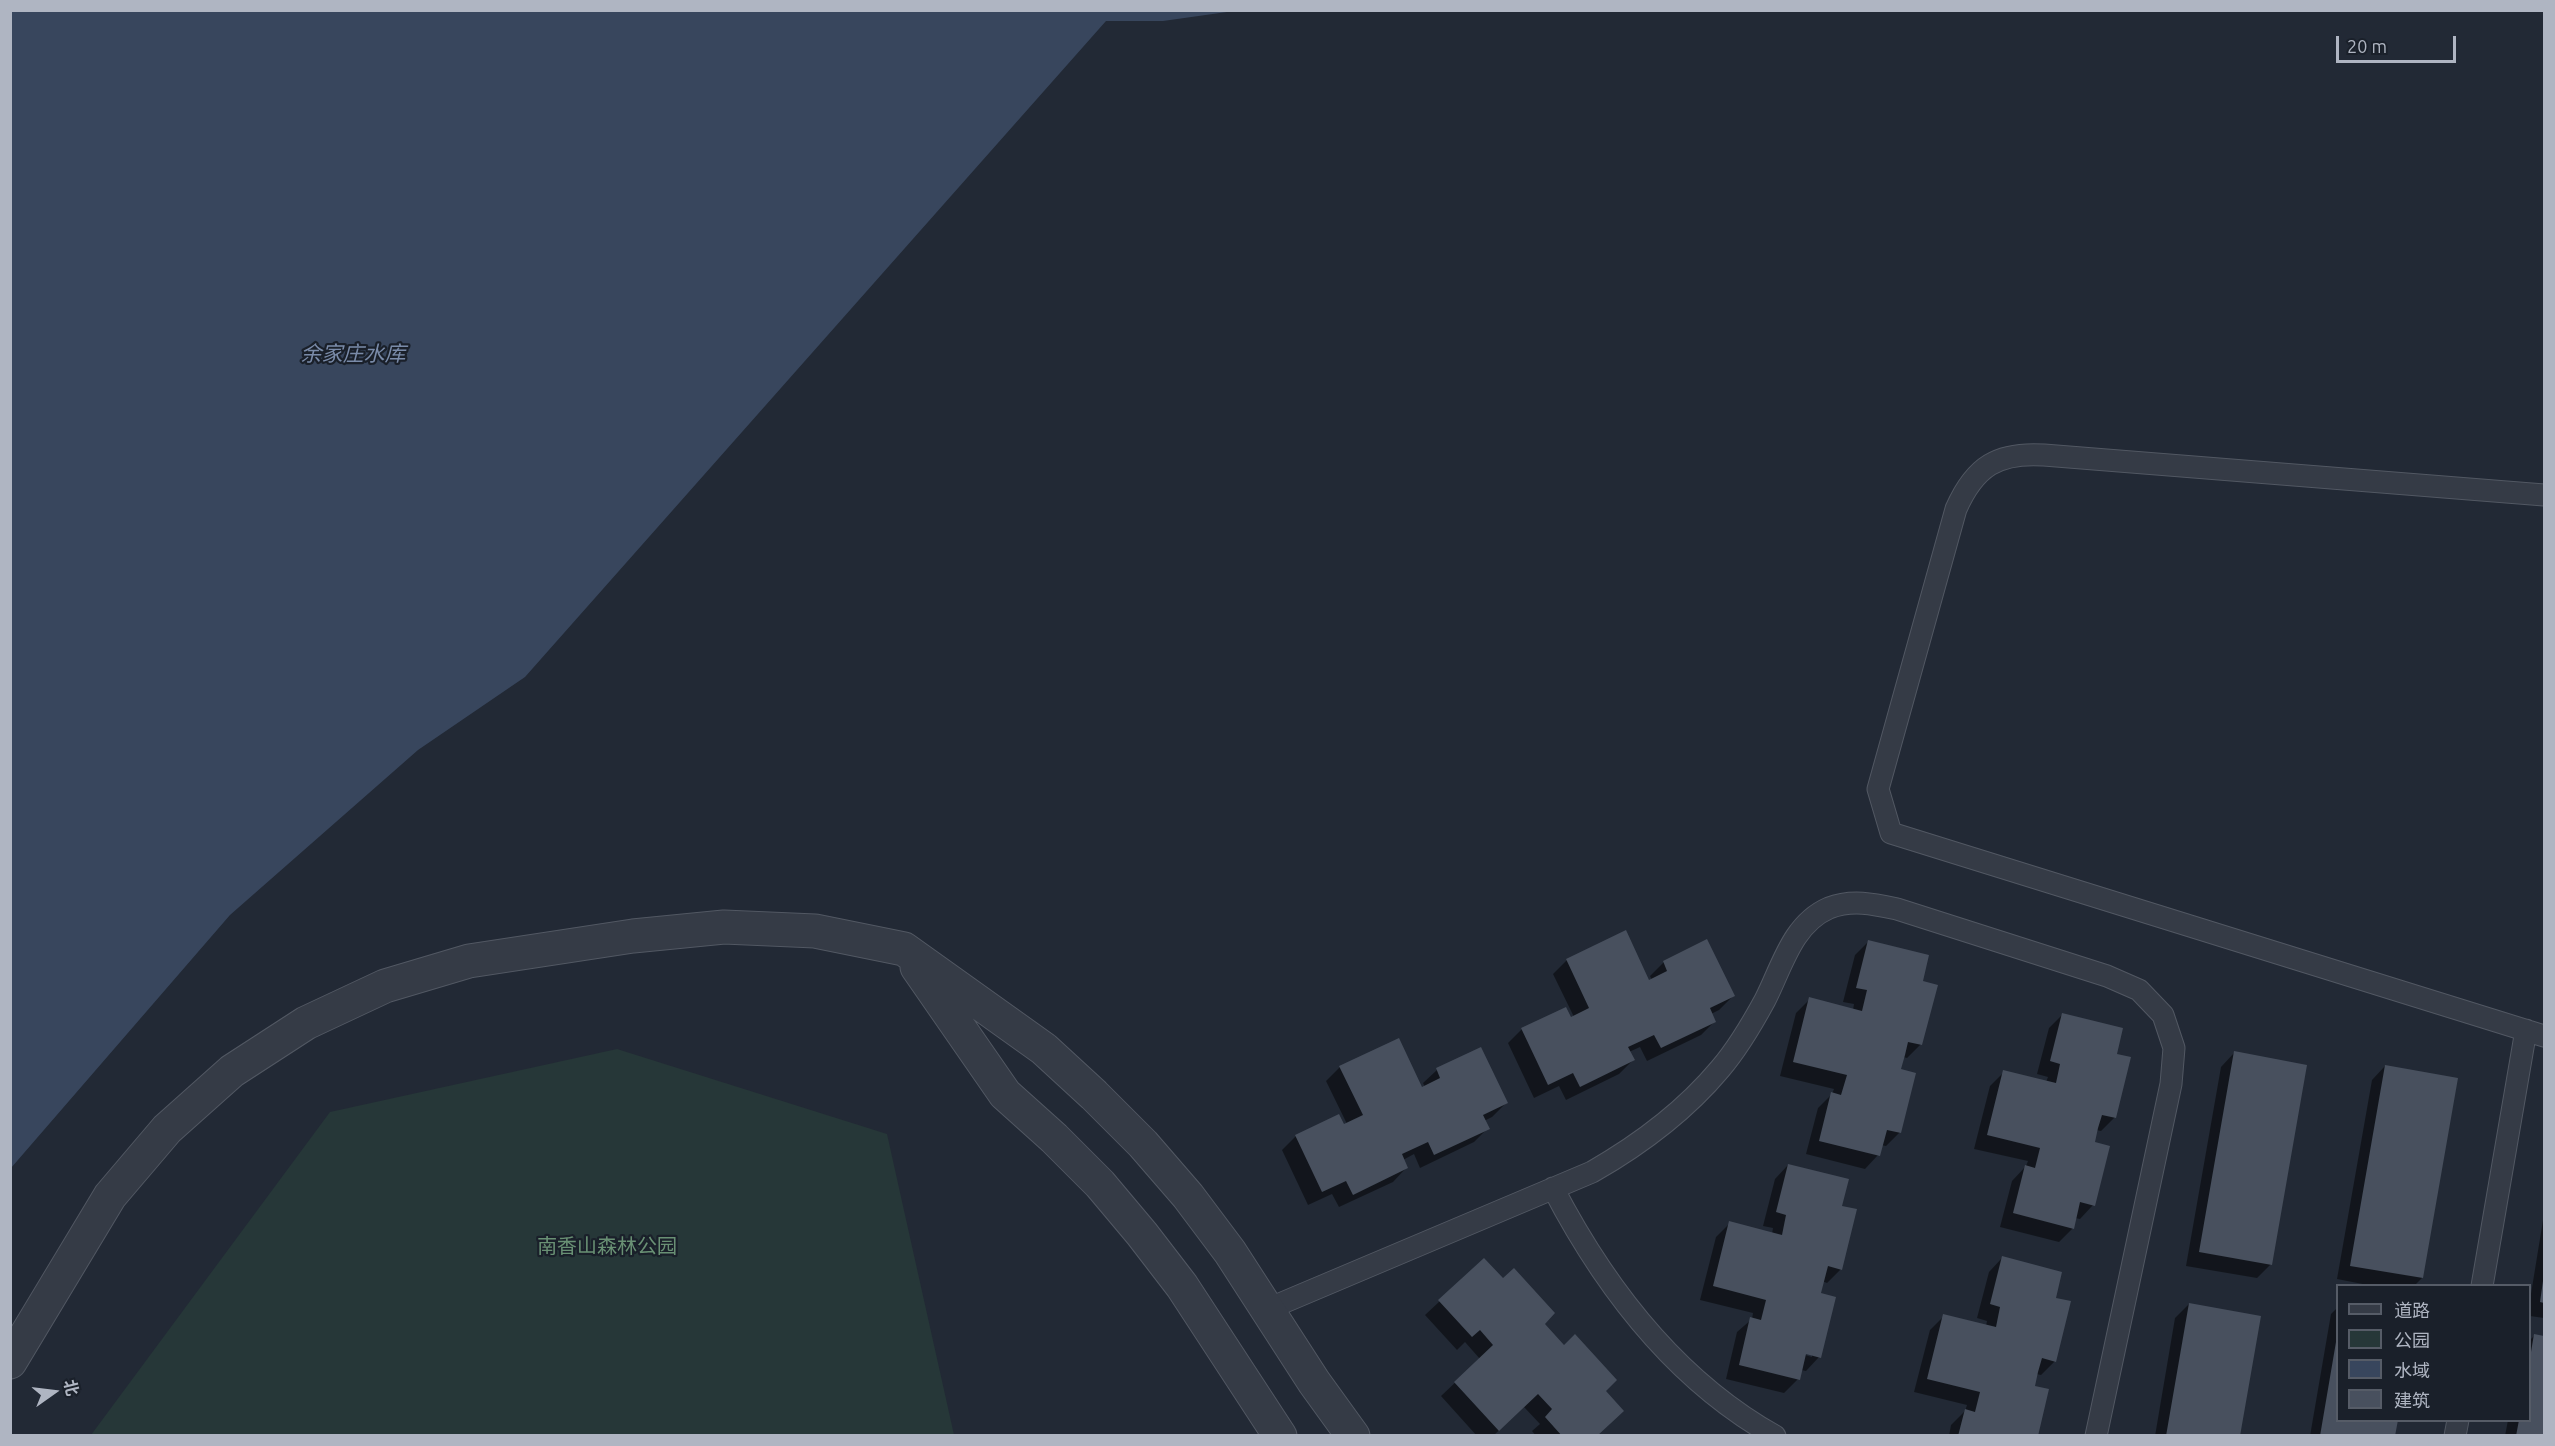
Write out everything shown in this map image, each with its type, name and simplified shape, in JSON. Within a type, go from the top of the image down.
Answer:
[{"type":"street","points":[[10,1362],[110,1196],[167,1129],[232,1071],[306,1023],[375,990],[469,961],[633,936],[724,927],[815,931],[904,949],[1044,1049],[1094,1095],[1143,1144],[1188,1196],[1230,1252],[1314,1382],[1353,1436]]},
{"type":"street","points":[[904,949],[1005,1094],[1092,1177],[1142,1234],[1182,1286],[1280,1436]]},
{"type":"lane","points":[[2481,1284],[2535,1033],[1891,834],[1878,789],[1956,509],[1965,488],[1980,471],[2000,459],[2033,454],[2544,495]]},
{"type":"lane","points":[[1268,1309],[1592,1172],[1628,1152],[1694,1099],[1722,1068],[1746,1034],[1800,929],[1829,908],[1863,902],[1897,909],[2107,976],[2139,990],[2163,1015],[2174,1048],[2171,1083],[2096,1436]]},
{"type":"lane","points":[[1553,1188],[1578,1237],[1608,1283],[1643,1326],[1681,1365],[1723,1401],[1775,1436]]},
{"type":"green space","name":"南香山森林公园","points":[[617,1049],[887,1134],[954,1435],[91,1435],[330,1112]]},
{"type":"water","name":"余家庄水库","points":[[11,10],[1234,11],[1163,21],[1106,21],[525,677],[418,750],[230,915],[11,1168]]},
{"type":"building","points":[[1626,930],[1649,980],[1667,971],[1663,961],[1707,939],[1735,996],[1710,1008],[1716,1022],[1661,1048],[1654,1035],[1628,1047],[1635,1060],[1580,1087],[1573,1073],[1548,1085],[1521,1028],[1566,1007],[1571,1017],[1589,1008],[1566,959]]},
{"type":"building","points":[[1868,940],[1929,955],[1923,981],[1938,985],[1922,1045],[1908,1042],[1901,1069],[1916,1073],[1901,1133],[1887,1130],[1880,1156],[1819,1141],[1831,1092],[1841,1095],[1847,1075],[1793,1062],[1809,997],[1862,1011],[1867,990],[1856,988]]},
{"type":"building","points":[[2062,1013],[2123,1028],[2117,1054],[2131,1057],[2116,1118],[2102,1115],[2098,1128],[2095,1142],[2110,1146],[2095,1206],[2080,1202],[2074,1229],[2013,1213],[2025,1165],[2035,1168],[2040,1148],[1987,1135],[2003,1070],[2056,1083],[2060,1064],[2050,1061]]},
{"type":"building","points":[[1399,1038],[1422,1087],[1440,1078],[1436,1068],[1481,1047],[1508,1103],[1483,1115],[1490,1129],[1434,1155],[1428,1142],[1402,1154],[1408,1168],[1353,1195],[1346,1181],[1322,1192],[1295,1135],[1339,1114],[1344,1124],[1363,1115],[1339,1066]]},
{"type":"building","points":[[2234,1051],[2307,1065],[2272,1265],[2199,1252]]},
{"type":"building","points":[[2385,1065],[2458,1078],[2423,1278],[2350,1266]]},
{"type":"building","points":[[1788,1164],[1849,1179],[1842,1206],[1857,1209],[1842,1270],[1828,1266],[1821,1293],[1836,1297],[1821,1358],[1806,1354],[1800,1380],[1739,1365],[1750,1317],[1761,1320],[1766,1300],[1713,1286],[1729,1221],[1782,1235],[1786,1215],[1776,1212]]},
{"type":"building","points":[[2002,1256],[2062,1272],[2056,1298],[2071,1301],[2056,1362],[2042,1358],[2038,1372],[2035,1386],[2049,1389],[2038,1436],[1958,1436],[1965,1409],[1975,1412],[1980,1392],[1927,1379],[1943,1314],[1996,1327],[2000,1307],[1990,1304]]},
{"type":"building","points":[[1484,1258],[1503,1278],[1514,1268],[1555,1313],[1545,1324],[1564,1345],[1575,1334],[1617,1380],[1606,1391],[1624,1411],[1597,1436],[1562,1436],[1545,1417],[1552,1409],[1538,1394],[1499,1431],[1454,1382],[1493,1345],[1480,1330],[1472,1337],[1438,1300]]},
{"type":"building","points":[[2544,1282],[2544,1303],[2540,1302]]},
{"type":"building","points":[[2189,1303],[2261,1316],[2240,1436],[2166,1436]]},
{"type":"building","points":[[2534,1334],[2544,1336],[2544,1436],[2516,1436],[2519,1422],[2531,1422],[2531,1352]]},
{"type":"building","points":[[2336,1342],[2336,1422],[2398,1422],[2395,1436],[2320,1436]]}]
